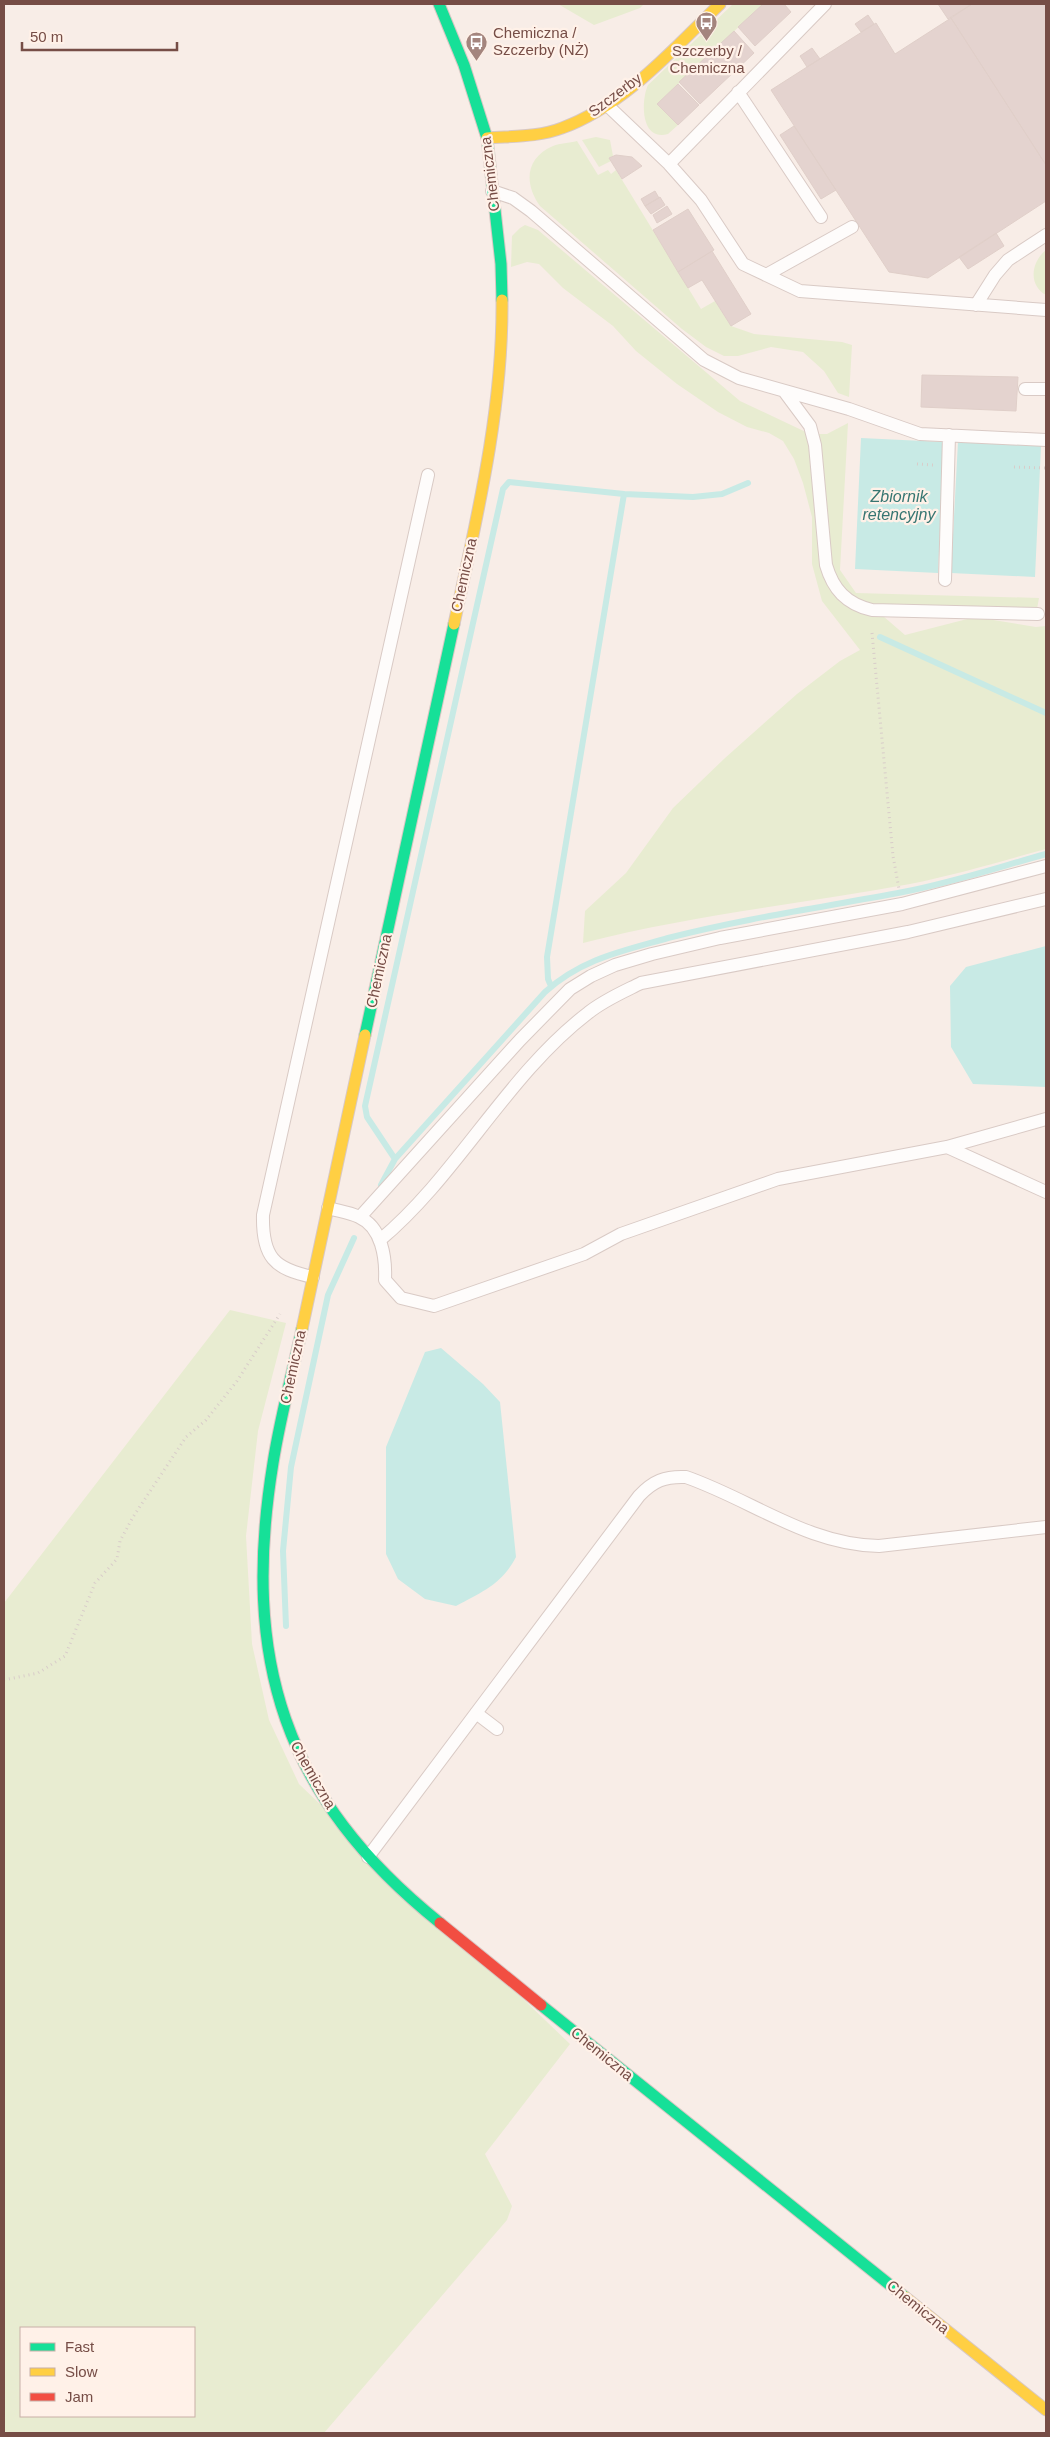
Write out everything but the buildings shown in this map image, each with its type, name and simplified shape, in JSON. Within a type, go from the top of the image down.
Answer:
[{"type":"street","name":"Chemiczna","points":[[438,4],[459,52],[487,138],[500,264],[502,326],[499,387],[484,484],[273,1462],[267,1505],[264,1596],[269,1658],[279,1705],[294,1744],[322,1795],[368,1857],[393,1884],[422,1910],[1046,2410]]},
{"type":"street","name":"Szczerby","points":[[487,138],[530,134],[562,128],[608,105],[720,4]]},
{"type":"lane","points":[[669,164],[825,4]]},
{"type":"lane","points":[[738,92],[821,217]]},
{"type":"lane","points":[[608,105],[669,164],[701,200],[743,264],[800,291],[1046,310]]},
{"type":"lane","points":[[492,190],[513,198],[530,211],[704,360],[739,378],[849,409],[920,434],[1046,440]]},
{"type":"lane","points":[[766,275],[852,227]]},
{"type":"lane","points":[[976,305],[994,276],[1008,260],[1046,235]]},
{"type":"lane","points":[[1025,388],[1046,389]]},
{"type":"lane","points":[[784,391],[800,410],[810,426],[817,460],[826,564],[830,576],[843,597],[854,604],[872,610],[1038,614]]},
{"type":"lane","points":[[944,580],[949,435]]},
{"type":"lane","points":[[313,1277],[284,1269],[270,1255],[264,1237],[263,1216],[428,475]]},
{"type":"lane","points":[[360,1217],[526,1033],[570,989],[591,976],[615,965],[662,952],[720,938],[902,904],[1046,866]]},
{"type":"lane","points":[[380,1240],[416,1206],[543,1055],[571,1026],[609,999],[641,983],[908,932],[1046,899]]},
{"type":"lane","points":[[328,1208],[360,1217],[372,1227],[380,1240],[386,1260],[385,1280],[401,1298],[434,1306],[584,1254],[622,1234],[778,1179],[947,1147],[1046,1119]]},
{"type":"lane","points":[[947,1147],[1046,1192]]},
{"type":"lane","points":[[368,1857],[639,1496],[649,1485],[660,1479],[672,1476],[686,1477],[804,1531],[842,1543],[861,1546],[880,1546],[1046,1527]]},
{"type":"lane","points":[[476,1714],[497,1729]]},
{"type":"path","points":[[1014,467],[1046,468]]},
{"type":"path","points":[[872,633],[892,846],[899,890]]},
{"type":"path","points":[[4,1680],[38,1673],[65,1656],[95,1583],[117,1559],[120,1541],[133,1517],[186,1437],[206,1420],[237,1381],[278,1316],[285,1310]]},
{"type":"green space","points":[[558,4],[644,4],[640,8],[594,25]]},
{"type":"green space","points":[[733,4],[763,4],[657,104],[678,125],[668,134],[659,135],[652,132],[645,118],[644,109],[648,85]]},
{"type":"green space","points":[[596,137],[610,140],[613,156],[609,158],[611,161],[599,167],[582,140]]},
{"type":"green space","points":[[577,141],[598,175],[608,170],[611,174],[616,170],[701,309],[715,301],[731,326],[754,334],[842,342],[852,345],[849,397],[838,393],[824,371],[803,352],[771,347],[738,356],[724,356],[706,347],[682,329],[540,206],[531,189],[530,172],[532,164],[544,151],[553,146]]},
{"type":"green space","points":[[525,225],[538,230],[740,401],[810,434],[827,434],[848,423],[840,570],[856,593],[1039,598],[1037,609],[883,616],[905,635],[975,617],[1036,627],[1046,626],[1046,849],[910,884],[705,917],[583,943],[585,911],[626,873],[673,808],[725,758],[797,694],[840,661],[860,650],[822,601],[812,564],[812,517],[794,459],[783,441],[769,433],[747,427],[718,412],[677,384],[636,351],[613,326],[563,288],[539,264],[527,262],[511,267],[512,236]]},
{"type":"green space","points":[[1046,250],[1046,295],[1036,285],[1034,273],[1037,261]]},
{"type":"green space","points":[[230,1310],[286,1323],[258,1431],[246,1536],[252,1644],[269,1720],[299,1784],[570,2044],[485,2154],[512,2206],[507,2220],[324,2433],[4,2433],[4,1603]]},
{"type":"water","name":"Zbiornik retencyjny","points":[[861,438],[944,442],[938,573],[855,569]]},
{"type":"water","name":"Zbiornik retencyjny","points":[[958,442],[1041,446],[1035,577],[951,573]]},
{"type":"water","points":[[1046,946],[1046,1087],[973,1084],[951,1047],[950,986],[966,967]]},
{"type":"water","points":[[441,1348],[483,1384],[500,1402],[516,1557],[498,1581],[456,1606],[425,1599],[398,1579],[386,1554],[386,1447],[425,1352]]},
{"type":"waterway","points":[[395,1159],[367,1117],[365,1106],[503,489],[509,482],[624,494],[693,497],[722,494],[748,483]]},
{"type":"waterway","points":[[551,986],[548,979],[547,957],[624,494]]},
{"type":"waterway","points":[[880,637],[1046,713]]},
{"type":"waterway","points":[[381,1185],[395,1159],[545,992],[573,971],[618,952],[668,938],[756,919],[921,888],[1046,854]]},
{"type":"waterway","points":[[286,1626],[283,1551],[291,1467],[328,1295],[354,1238]]},
{"type":"traffic: fast","points":[[439,4],[464,65],[487,138],[501,264],[502,300]]},
{"type":"traffic: fast","points":[[365,1035],[454,624]]},
{"type":"traffic: fast","points":[[302,1329],[276,1446],[265,1534],[264,1600],[270,1661],[286,1719],[310,1774],[343,1826],[386,1875],[440,1923]]},
{"type":"traffic: fast","points":[[541,2005],[905,2297]]},
{"type":"traffic: slow","points":[[487,138],[544,133],[585,118],[627,91],[666,57],[720,4]]},
{"type":"traffic: slow","points":[[454,624],[480,503],[493,423],[498,382],[502,300]]},
{"type":"traffic: slow","points":[[302,1329],[365,1035]]},
{"type":"traffic: slow","points":[[905,2297],[1046,2410]]},
{"type":"traffic: jam","points":[[440,1923],[541,2005]]},
{"type":"place","name":"Szczerby / Chemiczna","points":[[707,41]]},
{"type":"place","name":"Chemiczna / Szczerby (NŻ)","points":[[477,61]]}]
